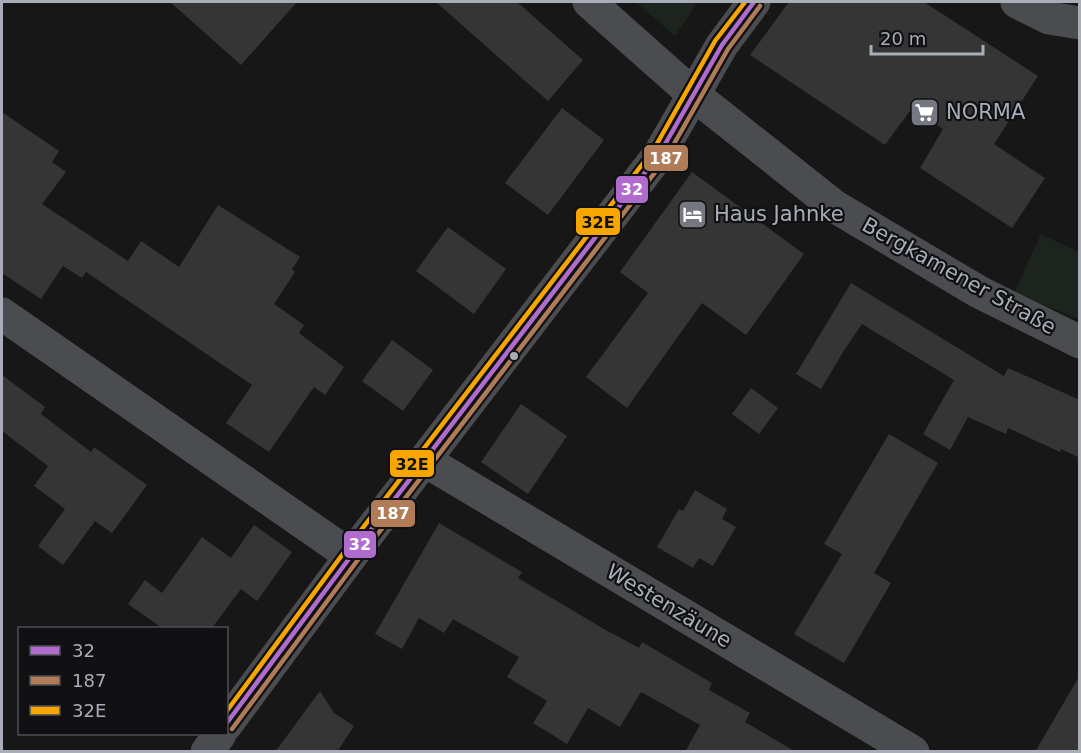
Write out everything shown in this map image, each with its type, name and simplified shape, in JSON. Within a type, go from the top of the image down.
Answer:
[{"type":"street","name":"Bergkamener Straße","points":[[589,2],[694,95],[834,206],[979,292],[1080,342]]},
{"type":"street","points":[[228,722],[351,556],[660,153],[722,45],[754,2]]},
{"type":"street","points":[[1017,2],[1049,18],[1080,23]]},
{"type":"street","points":[[2,314],[351,556]]},
{"type":"street","name":"Westenzäune","points":[[424,460],[914,752]]},
{"type":"street","points":[[207,752],[219,735]]},
{"type":"shaded area","points":[[636,2],[698,2],[675,36]]},
{"type":"shaded area","points":[[1041,234],[1079,252],[1079,319],[1014,293]]},
{"type":"building","points":[[170,2],[297,2],[241,65]]},
{"type":"building","points":[[436,2],[517,2],[583,60],[548,101]]},
{"type":"building","name":"NORMA","points":[[789,2],[924,2],[1038,76],[994,144],[1045,178],[1012,228],[920,168],[943,129],[912,108],[885,145],[750,55]]},
{"type":"building","points":[[562,108],[604,140],[548,215],[505,183]]},
{"type":"building","points":[[2,112],[59,151],[52,162],[66,172],[42,204],[128,261],[141,241],[179,267],[218,205],[300,257],[292,269],[295,272],[274,304],[304,325],[299,333],[344,367],[325,395],[314,387],[269,452],[226,423],[252,385],[86,272],[82,278],[63,266],[41,299],[2,273]]},
{"type":"building","points":[[692,172],[804,254],[746,335],[702,303],[627,408],[586,377],[648,293],[620,272]]},
{"type":"building","points":[[448,227],[506,269],[474,314],[416,271]]},
{"type":"building","points":[[851,283],[1004,376],[1008,368],[1080,400],[1080,458],[1061,449],[1060,452],[1008,428],[1006,434],[968,417],[950,450],[923,434],[954,380],[862,324],[821,389],[796,374]]},
{"type":"building","points":[[392,340],[433,370],[403,411],[362,381]]},
{"type":"building","points":[[2,375],[45,407],[41,414],[91,452],[94,447],[147,485],[112,533],[95,521],[63,565],[38,546],[65,509],[34,486],[48,466],[2,431]]},
{"type":"building","points":[[751,388],[778,408],[759,434],[732,414]]},
{"type":"building","points":[[521,404],[567,436],[528,494],[481,462]]},
{"type":"building","points":[[889,434],[938,463],[874,573],[891,583],[844,663],[794,634],[842,554],[824,544]]},
{"type":"building","points":[[695,490],[727,509],[722,519],[736,527],[713,566],[699,558],[693,568],[657,547],[679,509],[683,511]]},
{"type":"building","points":[[439,523],[522,572],[518,578],[604,629],[639,648],[642,642],[712,683],[709,690],[750,713],[745,722],[796,752],[685,752],[700,725],[641,692],[620,727],[588,708],[567,744],[533,723],[547,701],[507,677],[519,657],[453,619],[444,633],[419,618],[402,649],[375,634]]},
{"type":"building","points":[[254,525],[292,552],[257,601],[241,589],[213,627],[161,627],[128,604],[145,580],[162,593],[202,537],[231,558]]},
{"type":"building","points":[[1080,675],[1080,752],[1035,752]]},
{"type":"building","points":[[320,691],[334,713],[354,726],[337,752],[275,752]]},
{"type":"transit line","name":"32E","points":[[228,709],[345,551],[654,149],[715,41],[745,2]]},
{"type":"transit line","name":"32","points":[[228,721],[351,556],[660,153],[722,45],[754,2]]},
{"type":"transit line","name":"187","points":[[232,729],[357,561],[666,158],[728,49],[760,6]]},
{"type":"place","name":"NORMA","points":[[925,112]]},
{"type":"place","name":"Haus Jahnke","points":[[693,214]]}]
